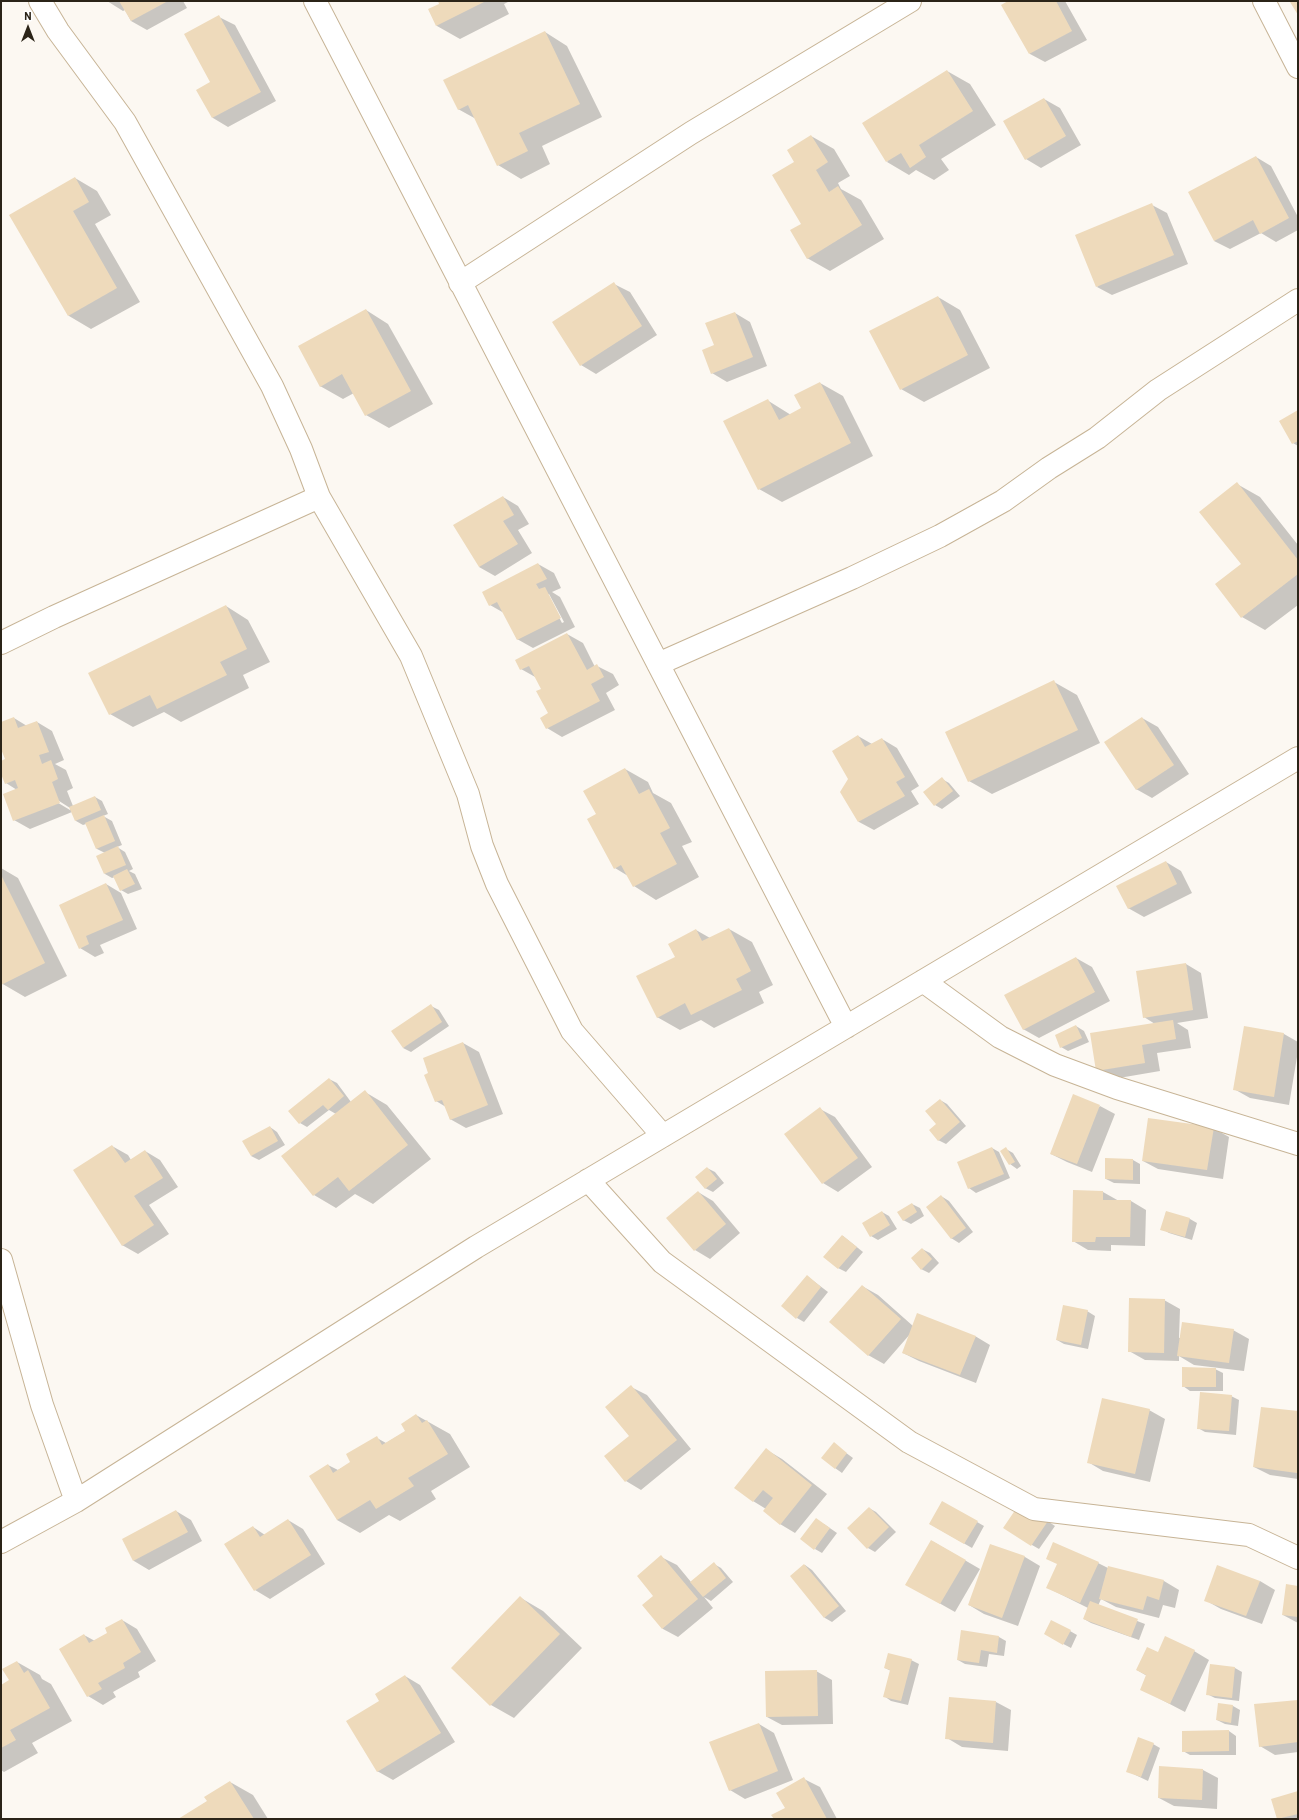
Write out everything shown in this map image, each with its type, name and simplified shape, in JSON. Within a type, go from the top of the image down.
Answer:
[{"type":"street","points":[[40,1],[58,31],[125,122],[272,386],[301,449],[319,497],[410,656],[468,794],[482,846],[497,884],[572,1031],[664,1136]]},
{"type":"street","points":[[315,1],[846,1027]]},
{"type":"street","points":[[460,283],[692,133],[910,1]]},
{"type":"street","points":[[1264,1],[1298,68]]},
{"type":"street","points":[[658,664],[852,578],[940,536],[1003,501],[1050,468],[1097,438],[1158,390],[1298,300]]},
{"type":"street","points":[[1,643],[54,617],[319,497]]},
{"type":"street","points":[[1,1542],[76,1500],[476,1247],[1298,758]]},
{"type":"street","points":[[923,981],[1000,1037],[1055,1065],[1117,1088],[1298,1144]]},
{"type":"street","points":[[588,1180],[662,1262],[908,1442],[1027,1506],[1034,1509],[1249,1534],[1298,1558]]},
{"type":"street","points":[[1,1260],[42,1405],[76,1500]]},
{"type":"building","points":[[119,1],[168,1],[131,21]]},
{"type":"building","points":[[438,1],[486,1],[436,26],[428,9],[439,4]]},
{"type":"building","points":[[1008,1],[1056,1],[1072,31],[1029,54],[1001,5]]},
{"type":"building","points":[[1298,1],[1298,15],[1290,2]]},
{"type":"building","points":[[219,15],[261,92],[212,118],[196,90],[210,82],[184,34]]},
{"type":"building","points":[[545,31],[580,104],[519,133],[528,151],[497,166],[468,105],[458,110],[443,80]]},
{"type":"building","points":[[947,70],[973,111],[919,145],[926,157],[910,168],[901,153],[886,162],[862,123]]},
{"type":"building","points":[[1044,98],[1066,136],[1025,160],[1003,121]]},
{"type":"building","points":[[811,135],[828,162],[816,170],[829,192],[838,186],[862,225],[807,259],[790,230],[801,224],[772,175],[794,162],[787,150]]},
{"type":"building","points":[[1256,156],[1289,218],[1260,234],[1253,220],[1214,241],[1188,192]]},
{"type":"building","points":[[75,177],[89,202],[73,211],[117,288],[68,316],[9,215]]},
{"type":"building","points":[[1152,203],[1174,255],[1096,287],[1075,235]]},
{"type":"building","points":[[614,282],[642,326],[580,366],[552,322]]},
{"type":"building","points":[[938,296],[968,355],[900,390],[869,331]]},
{"type":"building","points":[[366,309],[411,391],[365,416],[342,374],[320,387],[298,346]]},
{"type":"building","points":[[735,312],[753,357],[711,374],[702,350],[714,345],[705,323]]},
{"type":"building","points":[[820,382],[851,443],[758,490],[723,421],[768,399],[779,420],[801,408],[794,395]]},
{"type":"building","points":[[1298,410],[1298,441],[1292,444],[1279,421]]},
{"type":"building","points":[[1237,482],[1298,560],[1298,574],[1241,618],[1215,584],[1241,564],[1199,512]]},
{"type":"building","points":[[503,496],[514,515],[503,521],[518,544],[479,567],[453,525]]},
{"type":"building","points":[[538,563],[547,579],[536,584],[539,589],[545,587],[561,618],[517,640],[497,602],[489,606],[482,592]]},
{"type":"building","points":[[226,605],[247,649],[220,662],[227,675],[157,709],[150,695],[109,715],[88,673]]},
{"type":"building","points":[[567,633],[587,670],[597,664],[604,677],[591,684],[600,701],[546,729],[540,718],[548,713],[536,691],[541,689],[529,666],[520,670],[515,660]]},
{"type":"building","points":[[1054,680],[1078,730],[968,782],[945,732]]},
{"type":"building","points":[[14,717],[18,728],[37,721],[49,752],[39,755],[42,764],[51,760],[58,779],[52,782],[60,803],[13,821],[3,794],[18,788],[15,780],[5,784],[1,774],[1,761],[5,759],[1,749],[1,722]]},
{"type":"building","points":[[1142,717],[1174,765],[1136,790],[1104,742]]},
{"type":"building","points":[[858,735],[865,747],[882,738],[905,777],[896,782],[905,796],[858,822],[840,792],[848,779],[832,751]]},
{"type":"building","points":[[625,768],[639,794],[649,789],[670,828],[660,833],[677,864],[633,887],[621,865],[614,869],[587,819],[596,814],[583,791]]},
{"type":"building","points":[[942,777],[953,791],[934,806],[923,792]]},
{"type":"building","points":[[95,796],[101,810],[75,821],[69,807]]},
{"type":"building","points":[[104,815],[115,841],[96,849],[85,823]]},
{"type":"building","points":[[118,846],[126,865],[104,874],[96,856]]},
{"type":"building","points":[[1166,861],[1177,884],[1128,909],[1116,886]]},
{"type":"building","points":[[127,869],[135,884],[120,891],[113,876]]},
{"type":"building","points":[[1,875],[45,963],[1,985]]},
{"type":"building","points":[[106,883],[123,920],[86,936],[89,944],[79,949],[59,905]]},
{"type":"building","points":[[729,928],[751,971],[736,979],[742,990],[691,1015],[685,1003],[657,1018],[636,976],[675,957],[668,944],[696,929],[702,941]]},
{"type":"building","points":[[1076,957],[1095,992],[1023,1030],[1004,995]]},
{"type":"building","points":[[1186,963],[1193,1010],[1143,1018],[1136,971]]},
{"type":"building","points":[[431,1004],[442,1022],[403,1048],[391,1031]]},
{"type":"building","points":[[1173,1020],[1176,1039],[1142,1045],[1145,1063],[1096,1071],[1090,1033]]},
{"type":"building","points":[[1076,1025],[1082,1038],[1060,1048],[1055,1035]]},
{"type":"building","points":[[1244,1026],[1284,1033],[1274,1097],[1233,1090]]},
{"type":"building","points":[[463,1042],[488,1105],[450,1120],[442,1100],[435,1102],[424,1075],[428,1073],[423,1058]]},
{"type":"building","points":[[329,1078],[344,1096],[328,1110],[323,1105],[299,1124],[288,1111]]},
{"type":"building","points":[[365,1090],[408,1145],[349,1191],[338,1177],[313,1196],[281,1156]]},
{"type":"building","points":[[1073,1094],[1100,1105],[1077,1164],[1050,1154]]},
{"type":"building","points":[[940,1099],[960,1122],[938,1141],[929,1130],[936,1124],[925,1111]]},
{"type":"building","points":[[820,1107],[858,1158],[822,1184],[784,1134]]},
{"type":"building","points":[[1148,1118],[1214,1127],[1207,1170],[1142,1161]]},
{"type":"building","points":[[270,1126],[278,1141],[251,1156],[242,1141]]},
{"type":"building","points":[[112,1145],[125,1163],[145,1150],[163,1178],[134,1196],[154,1225],[122,1246],[73,1170]]},
{"type":"building","points":[[992,1147],[1004,1174],[968,1189],[957,1162]]},
{"type":"building","points":[[1006,1147],[1015,1162],[1009,1165],[1000,1151]]},
{"type":"building","points":[[1105,1158],[1133,1159],[1133,1180],[1105,1179]]},
{"type":"building","points":[[707,1167],[717,1179],[705,1189],[695,1177]]},
{"type":"building","points":[[1073,1190],[1103,1191],[1103,1200],[1131,1200],[1130,1237],[1096,1237],[1095,1242],[1072,1242]]},
{"type":"building","points":[[698,1191],[726,1224],[694,1251],[666,1218]]},
{"type":"building","points":[[941,1195],[966,1228],[951,1239],[926,1207]]},
{"type":"building","points":[[912,1203],[917,1212],[903,1221],[897,1212]]},
{"type":"building","points":[[882,1211],[890,1225],[870,1237],[862,1223]]},
{"type":"building","points":[[1166,1211],[1190,1218],[1185,1237],[1160,1230]]},
{"type":"building","points":[[842,1235],[857,1247],[838,1269],[823,1257]]},
{"type":"building","points":[[922,1248],[932,1259],[921,1270],[911,1258]]},
{"type":"building","points":[[807,1275],[821,1287],[796,1319],[781,1306]]},
{"type":"building","points":[[862,1285],[901,1319],[868,1356],[829,1322]]},
{"type":"building","points":[[1129,1298],[1165,1299],[1164,1353],[1128,1352]]},
{"type":"building","points":[[1063,1305],[1088,1310],[1081,1345],[1056,1340]]},
{"type":"building","points":[[917,1313],[976,1336],[960,1375],[902,1353]]},
{"type":"building","points":[[1182,1322],[1234,1329],[1229,1363],[1177,1356]]},
{"type":"building","points":[[1182,1367],[1216,1368],[1216,1387],[1182,1387]]},
{"type":"building","points":[[631,1385],[677,1440],[625,1482],[604,1456],[629,1436],[605,1407]]},
{"type":"building","points":[[1200,1392],[1232,1395],[1229,1431],[1197,1429]]},
{"type":"building","points":[[1102,1398],[1150,1409],[1135,1474],[1087,1463]]},
{"type":"building","points":[[1261,1407],[1298,1411],[1297,1473],[1253,1467]]},
{"type":"building","points":[[416,1414],[422,1423],[427,1420],[448,1454],[408,1478],[414,1486],[376,1509],[370,1500],[337,1520],[309,1476],[328,1464],[333,1473],[350,1462],[346,1454],[377,1436],[382,1445],[405,1431],[401,1424]]},
{"type":"building","points":[[834,1442],[847,1453],[835,1469],[821,1458]]},
{"type":"building","points":[[766,1448],[812,1485],[780,1525],[763,1511],[773,1498],[763,1490],[753,1502],[734,1488]]},
{"type":"building","points":[[942,1501],[978,1521],[964,1544],[929,1524]]},
{"type":"building","points":[[1020,1503],[1048,1521],[1031,1546],[1003,1528]]},
{"type":"building","points":[[869,1507],[889,1527],[867,1549],[847,1528]]},
{"type":"building","points":[[176,1510],[188,1532],[133,1561],[122,1539]]},
{"type":"building","points":[[816,1518],[830,1528],[814,1550],[800,1539]]},
{"type":"building","points":[[288,1519],[311,1555],[254,1591],[224,1544],[253,1526],[260,1537]]},
{"type":"building","points":[[931,1540],[966,1560],[940,1604],[905,1585]]},
{"type":"building","points":[[1053,1542],[1099,1562],[1080,1603],[1046,1588],[1057,1564],[1046,1559]]},
{"type":"building","points":[[990,1544],[1025,1556],[1002,1618],[968,1605]]},
{"type":"building","points":[[661,1555],[698,1599],[662,1629],[642,1605],[653,1596],[637,1576]]},
{"type":"building","points":[[714,1562],[726,1578],[703,1597],[690,1582]]},
{"type":"building","points":[[804,1564],[839,1606],[824,1618],[790,1576]]},
{"type":"building","points":[[1217,1565],[1260,1581],[1246,1616],[1204,1601]]},
{"type":"building","points":[[1108,1566],[1164,1580],[1159,1600],[1147,1596],[1143,1610],[1099,1599]]},
{"type":"building","points":[[1286,1584],[1298,1586],[1298,1617],[1282,1615]]},
{"type":"building","points":[[520,1596],[560,1634],[490,1706],[451,1668]]},
{"type":"building","points":[[1090,1601],[1138,1619],[1131,1637],[1083,1619]]},
{"type":"building","points":[[122,1619],[141,1652],[123,1663],[125,1668],[98,1683],[102,1689],[87,1697],[59,1649],[84,1634],[89,1643],[107,1633],[105,1628]]},
{"type":"building","points":[[1051,1620],[1071,1630],[1063,1645],[1044,1634]]},
{"type":"building","points":[[961,1630],[999,1636],[997,1653],[981,1650],[979,1663],[957,1660]]},
{"type":"building","points":[[1165,1636],[1195,1650],[1170,1704],[1140,1690],[1146,1675],[1136,1670],[1147,1647],[1158,1652]]},
{"type":"building","points":[[888,1653],[912,1659],[901,1701],[883,1697],[890,1670],[884,1668]]},
{"type":"building","points":[[17,1661],[24,1673],[28,1670],[50,1708],[10,1730],[16,1740],[1,1748],[1,1685],[9,1680],[2,1669]]},
{"type":"building","points":[[1210,1664],[1235,1667],[1232,1698],[1206,1695]]},
{"type":"building","points":[[817,1670],[818,1716],[766,1717],[765,1671]]},
{"type":"building","points":[[405,1675],[441,1733],[377,1772],[346,1721],[379,1701],[375,1694]]},
{"type":"building","points":[[949,1697],[996,1701],[993,1743],[945,1739]]},
{"type":"building","points":[[1298,1700],[1298,1742],[1259,1747],[1254,1704]]},
{"type":"building","points":[[1218,1703],[1233,1705],[1231,1723],[1216,1720]]},
{"type":"building","points":[[759,1723],[778,1771],[729,1791],[709,1742]]},
{"type":"building","points":[[1229,1730],[1229,1751],[1182,1752],[1182,1731]]},
{"type":"building","points":[[1138,1737],[1154,1743],[1141,1777],[1126,1772]]},
{"type":"building","points":[[1159,1766],[1203,1769],[1202,1800],[1158,1798]]},
{"type":"building","points":[[804,1777],[827,1819],[774,1819],[771,1815],[785,1808],[776,1793]]},
{"type":"building","points":[[230,1781],[254,1819],[178,1819],[207,1801],[204,1797]]},
{"type":"building","points":[[1298,1791],[1298,1814],[1277,1819],[1271,1799]]}]
